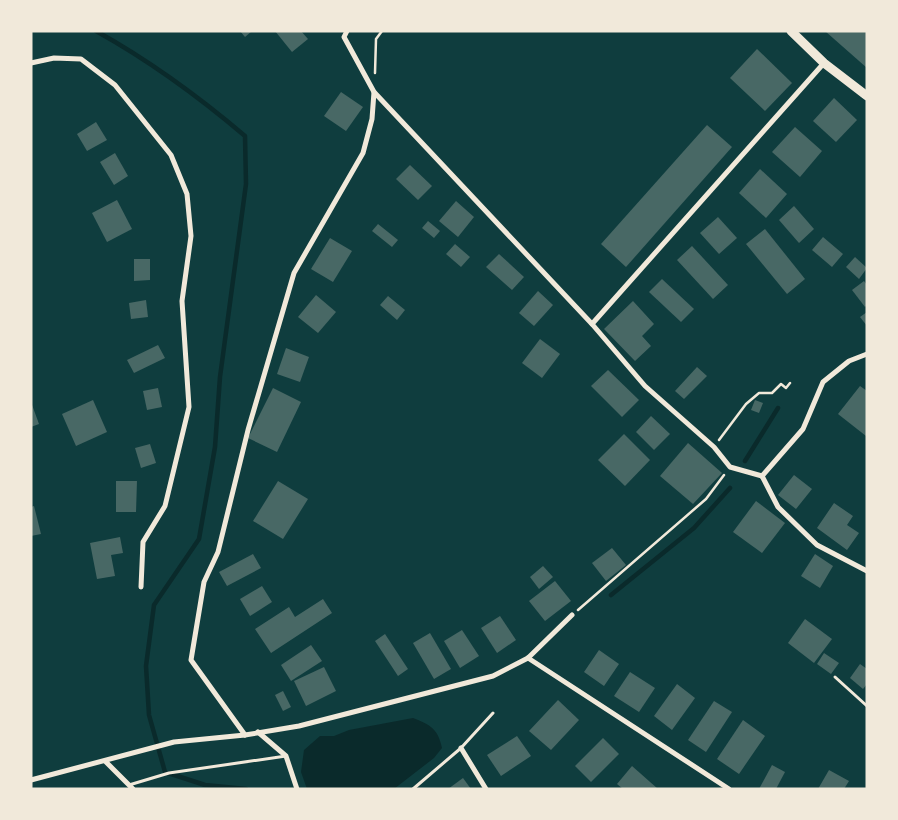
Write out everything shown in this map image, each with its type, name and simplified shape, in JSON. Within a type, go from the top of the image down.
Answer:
[{"type":"main road","points":[[791,31],[824,63],[867,96]]},
{"type":"street","points":[[347,31],[344,37],[374,92],[592,324],[645,386],[714,447],[730,467],[762,476],[778,507],[817,545],[867,571]]},
{"type":"street","points":[[31,63],[54,58],[81,59],[115,85],[171,155],[187,194],[191,236],[182,301],[189,407],[165,506],[143,542],[141,587]]},
{"type":"street","points":[[592,324],[824,63]]},
{"type":"street","points":[[245,735],[191,660],[204,582],[218,552],[248,430],[294,273],[363,152],[372,119],[374,92]]},
{"type":"street","points":[[762,476],[803,429],[823,382],[849,361],[867,354]]},
{"type":"street","points":[[31,780],[106,762],[174,742],[245,735],[299,726],[493,676],[528,658],[572,616]]},
{"type":"street","points":[[528,658],[729,789]]},
{"type":"street","points":[[258,732],[286,756],[297,789]]},
{"type":"street","points":[[461,748],[486,789]]},
{"type":"street","points":[[106,762],[131,787]]},
{"type":"lane","points":[[835,677],[867,706]]},
{"type":"lane","points":[[413,789],[461,748],[493,713]]},
{"type":"lane","points":[[131,787],[168,773],[286,756]]},
{"type":"path","points":[[374,92],[376,40],[382,31]]},
{"type":"path","points":[[714,447],[746,404],[759,393],[772,393],[781,384],[786,388],[790,383]]},
{"type":"path","points":[[572,616],[706,499],[730,467]]},
{"type":"water","points":[[413,718],[433,728],[442,748],[434,758],[394,789],[307,789],[301,772],[304,750],[320,736],[334,736],[349,730]]},
{"type":"building","points":[[240,31],[252,31],[245,37]]},
{"type":"building","points":[[275,31],[301,31],[308,39],[292,52]]},
{"type":"building","points":[[825,31],[867,31],[867,68]]},
{"type":"building","points":[[757,49],[792,83],[765,111],[730,78]]},
{"type":"building","points":[[341,92],[363,107],[346,131],[324,116]]},
{"type":"building","points":[[834,98],[857,120],[836,142],[813,121]]},
{"type":"building","points":[[96,122],[107,140],[87,151],[77,134]]},
{"type":"building","points":[[707,125],[732,147],[626,267],[601,244]]},
{"type":"building","points":[[795,127],[822,151],[800,177],[772,152]]},
{"type":"building","points":[[115,153],[128,176],[114,185],[100,162]]},
{"type":"building","points":[[410,165],[432,186],[418,200],[396,179]]},
{"type":"building","points":[[760,169],[787,194],[766,218],[739,193]]},
{"type":"building","points":[[117,200],[132,229],[107,242],[92,213]]},
{"type":"building","points":[[456,201],[474,217],[458,237],[439,221]]},
{"type":"building","points":[[794,206],[814,229],[799,243],[779,220]]},
{"type":"building","points":[[718,217],[737,238],[719,254],[700,233]]},
{"type":"building","points":[[428,221],[440,231],[434,238],[422,228]]},
{"type":"building","points":[[378,224],[398,240],[392,247],[372,231]]},
{"type":"building","points":[[765,229],[805,279],[787,294],[746,244]]},
{"type":"building","points":[[823,237],[843,254],[832,267],[812,250]]},
{"type":"building","points":[[330,238],[352,251],[333,282],[311,269]]},
{"type":"building","points":[[455,244],[470,257],[461,267],[446,254]]},
{"type":"building","points":[[692,246],[728,285],[713,299],[677,260]]},
{"type":"building","points":[[499,254],[524,277],[512,290],[486,267]]},
{"type":"building","points":[[855,257],[867,268],[859,279],[846,267]]},
{"type":"building","points":[[134,259],[150,259],[150,280],[134,281]]},
{"type":"building","points":[[662,279],[694,309],[681,322],[649,292]]},
{"type":"building","points":[[864,281],[867,285],[867,305],[865,307],[852,290]]},
{"type":"building","points":[[538,291],[553,305],[534,326],[519,313]]},
{"type":"building","points":[[316,295],[336,312],[318,333],[298,317]]},
{"type":"building","points":[[388,296],[405,310],[397,320],[380,305]]},
{"type":"building","points":[[146,300],[148,317],[131,319],[129,303]]},
{"type":"building","points":[[633,301],[654,324],[642,336],[651,346],[635,361],[604,329]]},
{"type":"building","points":[[867,312],[867,326],[860,317]]},
{"type":"building","points":[[540,339],[560,354],[542,378],[522,363]]},
{"type":"building","points":[[158,345],[165,358],[134,373],[127,360]]},
{"type":"building","points":[[286,348],[309,357],[300,382],[277,374]]},
{"type":"building","points":[[697,367],[707,376],[684,399],[675,391]]},
{"type":"building","points":[[608,370],[639,400],[622,417],[591,386]]},
{"type":"building","points":[[860,386],[867,391],[866,436],[838,414]]},
{"type":"building","points":[[158,388],[162,407],[147,410],[143,391]]},
{"type":"building","points":[[273,388],[301,402],[277,452],[248,438]]},
{"type":"building","points":[[93,400],[107,432],[76,446],[62,414]]},
{"type":"building","points":[[755,400],[763,403],[759,413],[751,410]]},
{"type":"building","points":[[31,402],[39,424],[31,427]]},
{"type":"building","points":[[651,416],[670,434],[654,450],[636,432]]},
{"type":"building","points":[[624,434],[650,460],[625,486],[598,460]]},
{"type":"building","points":[[688,443],[722,473],[693,504],[660,476]]},
{"type":"building","points":[[150,444],[156,463],[141,468],[135,448]]},
{"type":"building","points":[[794,475],[812,489],[796,509],[778,495]]},
{"type":"building","points":[[116,481],[137,481],[136,512],[116,512]]},
{"type":"building","points":[[278,481],[308,499],[283,539],[253,521]]},
{"type":"building","points":[[756,501],[785,523],[762,553],[733,532]]},
{"type":"building","points":[[834,503],[853,516],[847,525],[859,533],[847,550],[817,528]]},
{"type":"building","points":[[34,506],[41,534],[31,536],[31,507]]},
{"type":"building","points":[[120,537],[123,553],[111,555],[115,576],[97,579],[90,543]]},
{"type":"building","points":[[612,548],[626,565],[606,581],[592,563]]},
{"type":"building","points":[[253,554],[261,568],[227,586],[219,572]]},
{"type":"building","points":[[815,554],[833,566],[820,588],[801,576]]},
{"type":"building","points":[[543,566],[553,577],[539,589],[530,577]]},
{"type":"building","points":[[555,581],[571,601],[545,621],[529,601]]},
{"type":"building","points":[[262,586],[272,602],[250,616],[240,599]]},
{"type":"building","points":[[323,599],[332,613],[271,653],[255,629],[289,607],[295,617]]},
{"type":"building","points":[[500,616],[516,640],[497,653],[481,628]]},
{"type":"building","points":[[805,619],[832,639],[814,663],[788,643]]},
{"type":"building","points":[[462,630],[479,656],[460,668],[444,641]]},
{"type":"building","points":[[430,633],[451,669],[434,679],[413,643]]},
{"type":"building","points":[[385,634],[408,669],[398,676],[375,641]]},
{"type":"building","points":[[311,645],[322,661],[291,681],[281,665]]},
{"type":"building","points":[[599,650],[619,664],[604,686],[584,672]]},
{"type":"building","points":[[824,653],[839,663],[831,674],[817,664]]},
{"type":"building","points":[[860,664],[867,669],[867,684],[863,689],[850,678]]},
{"type":"building","points":[[324,667],[336,691],[306,706],[294,681]]},
{"type":"building","points":[[630,672],[655,688],[639,712],[614,696]]},
{"type":"building","points":[[677,684],[695,698],[672,730],[654,716]]},
{"type":"building","points":[[283,691],[291,707],[283,711],[275,695]]},
{"type":"building","points":[[558,700],[579,720],[551,750],[529,731]]},
{"type":"building","points":[[714,701],[732,712],[706,752],[688,740]]},
{"type":"building","points":[[743,720],[765,736],[739,774],[717,759]]},
{"type":"building","points":[[517,736],[531,756],[501,776],[487,755]]},
{"type":"building","points":[[603,738],[619,754],[591,782],[575,766]]},
{"type":"building","points":[[772,765],[785,772],[776,789],[759,789]]},
{"type":"building","points":[[632,766],[658,789],[623,789],[617,784]]},
{"type":"building","points":[[829,770],[849,781],[844,789],[818,789]]},
{"type":"building","points":[[463,778],[471,789],[448,789]]},
{"type":"waterway","points":[[96,31],[135,54],[173,80],[245,136],[246,184],[220,377],[215,447],[199,539],[154,605],[146,666],[149,715],[165,772],[205,785],[246,789]]},
{"type":"waterway","points":[[745,461],[778,408]]},
{"type":"waterway","points":[[611,595],[694,528],[730,488]]}]
